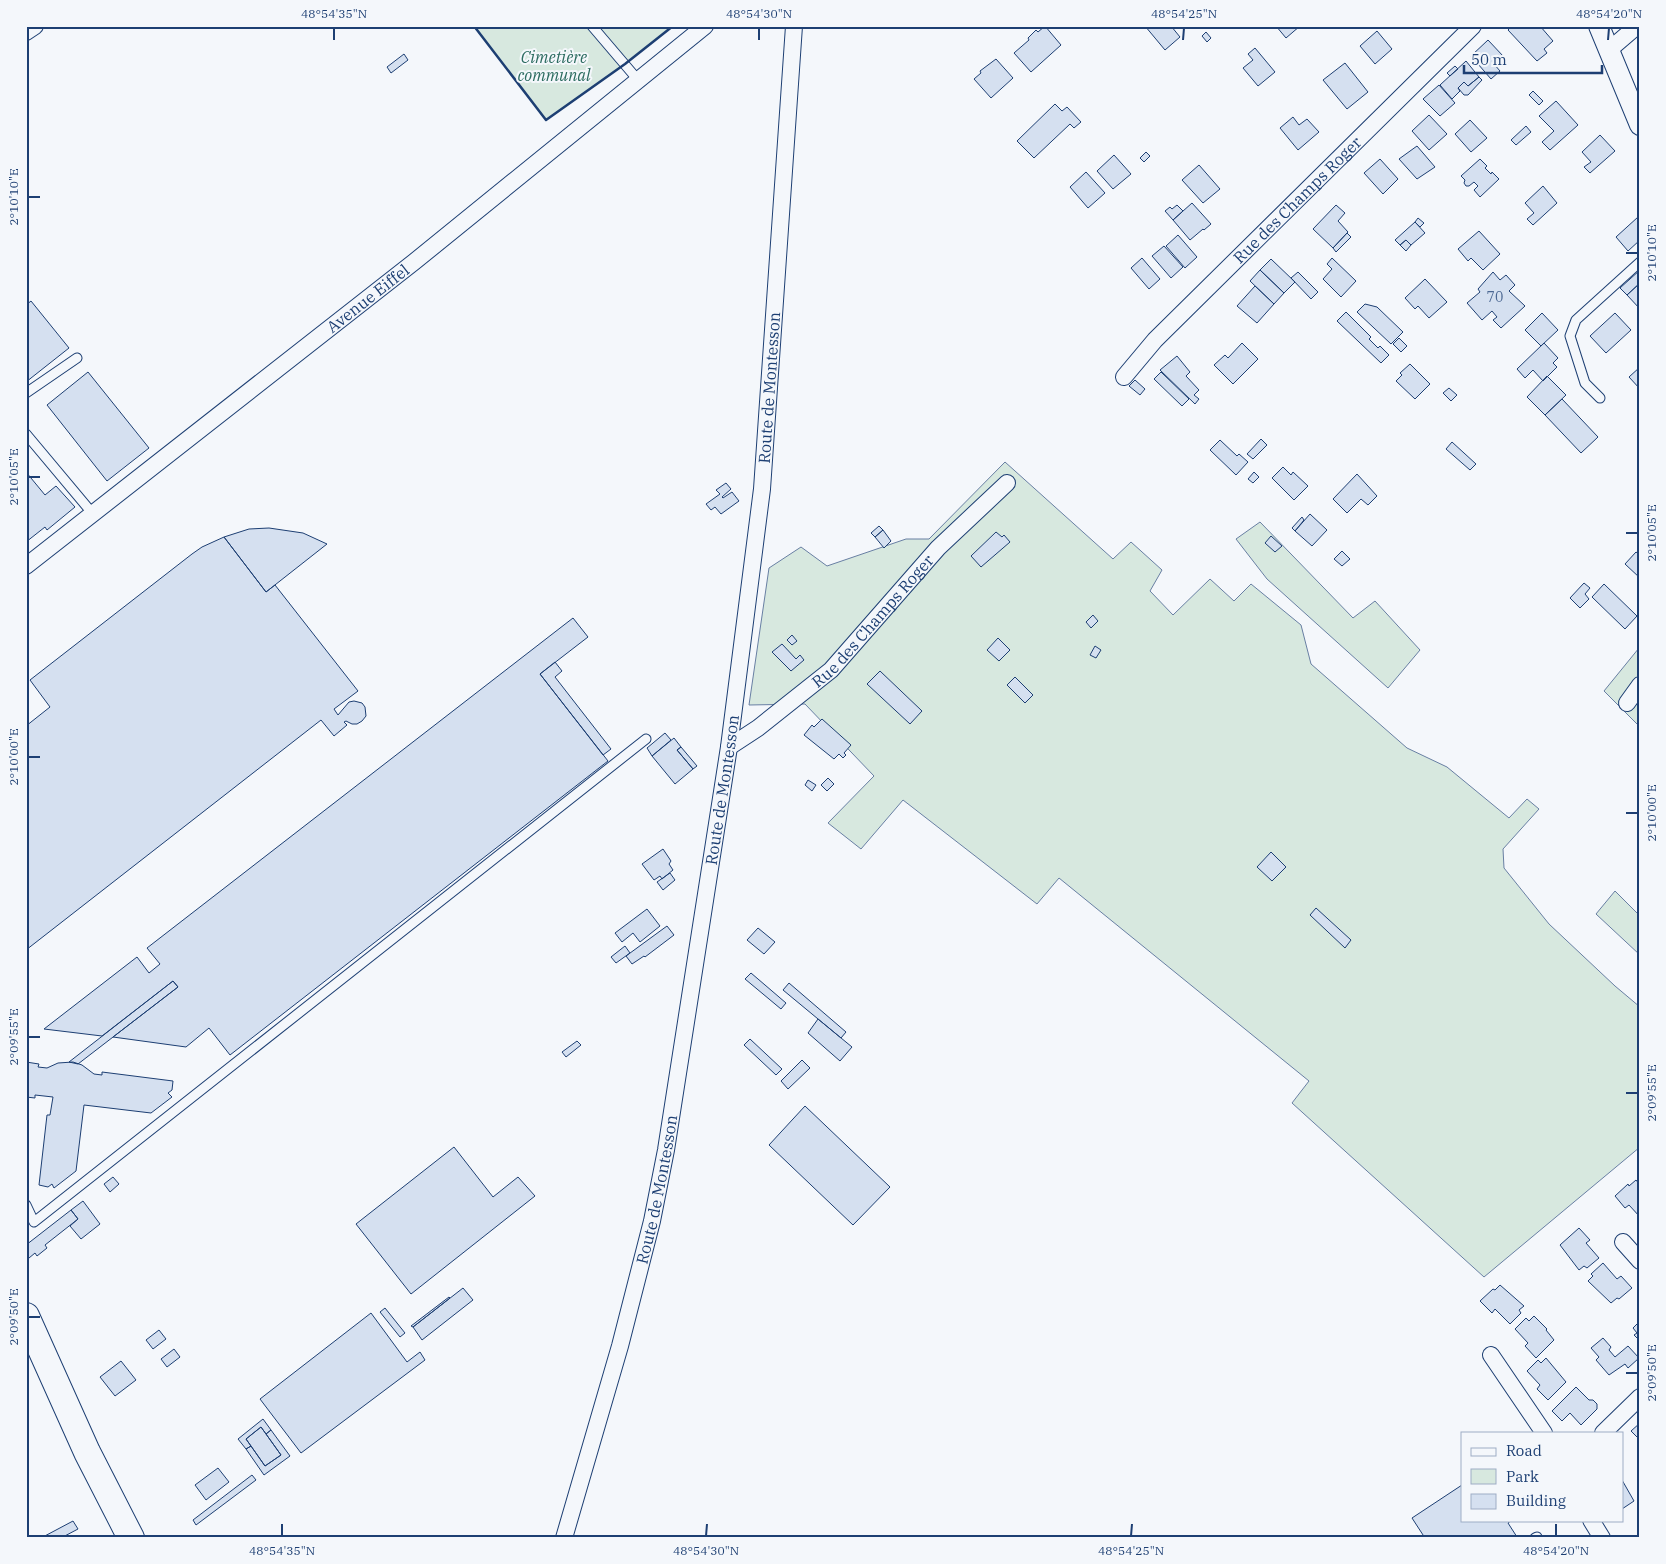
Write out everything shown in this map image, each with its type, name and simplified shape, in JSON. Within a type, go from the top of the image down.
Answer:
[{"type":"main road","points":[[26,1316],[87,1452],[131,1538]]},
{"type":"street","points":[[26,32],[35,26]]},
{"type":"street","name":"Avenue Eiffel","points":[[26,566],[414,262],[705,26]]},
{"type":"street","name":"Route de Montesson","points":[[564,1538],[620,1346],[654,1212],[668,1140],[730,747],[762,489],[794,26]]},
{"type":"street","name":"Rue des Champs Roger","points":[[1124,377],[1155,340],[1473,26]]},
{"type":"street","points":[[1599,26],[1640,125]]},
{"type":"street","points":[[1609,50],[1637,26]]},
{"type":"street","name":"Rue des Champs Roger","points":[[730,747],[758,728],[831,670],[938,548],[1007,484]]},
{"type":"street","points":[[1627,702],[1640,685]]},
{"type":"street","points":[[1623,1242],[1640,1261]]},
{"type":"street","points":[[1491,1356],[1543,1432]]},
{"type":"street","points":[[1604,1432],[1640,1397]]},
{"type":"street","points":[[1592,1522],[1602,1538]]},
{"type":"lane","points":[[592,26],[638,80]]},
{"type":"lane","points":[[1600,398],[1584,382],[1570,336],[1576,320],[1640,262]]},
{"type":"lane","points":[[26,393],[78,358]]},
{"type":"lane","points":[[26,434],[92,514]]},
{"type":"lane","points":[[26,1205],[34,1222],[646,740]]},
{"type":"green space","name":"Cimetière communal","points":[[474,26],[673,26],[625,64],[546,120]]},
{"type":"green space","points":[[1005,462],[1113,559],[1131,542],[1162,570],[1150,591],[1173,615],[1210,579],[1234,601],[1251,584],[1301,625],[1311,664],[1407,748],[1447,767],[1509,818],[1527,799],[1539,809],[1503,849],[1504,868],[1549,924],[1640,1007],[1640,1147],[1484,1277],[1292,1103],[1309,1081],[1059,878],[1037,904],[903,800],[861,849],[828,823],[874,776],[805,704],[749,705],[769,568],[801,547],[827,566],[906,539],[929,539]]},
{"type":"green space","points":[[1260,522],[1353,618],[1375,601],[1420,650],[1388,688],[1267,579],[1236,539]]},
{"type":"green space","points":[[1640,649],[1640,727],[1604,691]]},
{"type":"green space","points":[[1615,891],[1640,916],[1640,955],[1596,914]]},
{"type":"building","points":[[1045,26],[1061,45],[1031,72],[1014,53],[1029,40],[1028,38],[1036,30],[1038,32]]},
{"type":"building","points":[[1145,26],[1171,26],[1180,37],[1165,50]]},
{"type":"building","points":[[1276,26],[1300,26],[1286,38]]},
{"type":"building","points":[[1512,26],[1540,26],[1553,41],[1544,49],[1547,53],[1537,61],[1508,30]]},
{"type":"building","points":[[1377,31],[1392,49],[1375,64],[1360,46]]},
{"type":"building","points":[[1206,32],[1211,38],[1207,42],[1202,36]]},
{"type":"building","points":[[1488,40],[1503,56],[1494,64],[1500,71],[1491,79],[1471,56]]},
{"type":"building","points":[[1255,48],[1275,72],[1258,86],[1243,68],[1253,60],[1248,54]]},
{"type":"building","points":[[404,54],[408,60],[391,73],[387,67]]},
{"type":"building","points":[[996,59],[1013,78],[991,98],[974,79],[981,73],[980,71]]},
{"type":"building","points":[[1466,61],[1479,77],[1468,86],[1464,82],[1458,88],[1460,91],[1452,99],[1440,85]]},
{"type":"building","points":[[1345,63],[1368,92],[1347,109],[1323,80]]},
{"type":"building","points":[[1455,66],[1458,69],[1450,76],[1447,73]]},
{"type":"building","points":[[1479,77],[1482,80],[1468,95],[1464,95],[1458,88],[1464,82],[1468,86]]},
{"type":"building","points":[[1439,85],[1455,103],[1440,116],[1423,99]]},
{"type":"building","points":[[1533,91],[1543,101],[1539,105],[1529,95]]},
{"type":"building","points":[[1556,101],[1578,125],[1550,150],[1542,142],[1554,131],[1539,116]]},
{"type":"building","points":[[1055,104],[1062,111],[1067,107],[1081,122],[1074,128],[1070,124],[1034,158],[1017,141]]},
{"type":"building","points":[[1429,115],[1447,134],[1429,150],[1412,131]]},
{"type":"building","points":[[1293,117],[1299,125],[1307,119],[1319,132],[1298,150],[1280,128]]},
{"type":"building","points":[[1470,120],[1487,138],[1471,152],[1455,134]]},
{"type":"building","points":[[1526,126],[1531,132],[1516,145],[1511,140]]},
{"type":"building","points":[[1600,135],[1615,151],[1590,173],[1584,167],[1591,162],[1582,152]]},
{"type":"building","points":[[1417,146],[1435,167],[1417,179],[1399,159]]},
{"type":"building","points":[[1146,152],[1150,156],[1144,162],[1140,158]]},
{"type":"building","points":[[1114,155],[1131,174],[1113,189],[1097,171]]},
{"type":"building","points":[[1380,159],[1398,179],[1383,194],[1364,173]]},
{"type":"building","points":[[1480,159],[1487,166],[1485,168],[1499,179],[1480,197],[1474,190],[1478,186],[1474,182],[1466,186],[1465,180],[1461,176]]},
{"type":"building","points":[[1199,165],[1220,189],[1203,203],[1182,180]]},
{"type":"building","points":[[1086,172],[1105,193],[1088,208],[1070,187]]},
{"type":"building","points":[[1543,186],[1557,203],[1533,225],[1527,219],[1534,213],[1525,203]]},
{"type":"building","points":[[1192,203],[1211,224],[1190,240],[1173,220]]},
{"type":"building","points":[[1177,205],[1183,211],[1173,220],[1165,211]]},
{"type":"building","points":[[1336,205],[1345,213],[1338,221],[1348,232],[1333,248],[1313,229]]},
{"type":"building","points":[[1638,217],[1640,218],[1640,240],[1628,251],[1616,237]]},
{"type":"building","points":[[1418,218],[1424,223],[1420,227],[1415,222]]},
{"type":"building","points":[[1415,222],[1425,233],[1411,245],[1406,240],[1400,245],[1395,240]]},
{"type":"building","points":[[1479,231],[1500,254],[1483,270],[1471,258],[1468,261],[1458,249]]},
{"type":"building","points":[[1347,233],[1351,237],[1336,252],[1333,248]]},
{"type":"building","points":[[1178,235],[1197,257],[1185,268],[1166,246]]},
{"type":"building","points":[[1406,240],[1411,245],[1406,251],[1400,245]]},
{"type":"building","points":[[1164,246],[1183,267],[1171,278],[1152,256]]},
{"type":"building","points":[[1142,258],[1160,279],[1149,289],[1131,268]]},
{"type":"building","points":[[1332,258],[1356,281],[1341,297],[1323,279],[1332,269],[1327,264]]},
{"type":"building","points":[[1271,259],[1295,282],[1284,293],[1260,270]]},
{"type":"building","points":[[1260,270],[1284,293],[1274,304],[1250,281]]},
{"type":"building","points":[[1640,270],[1640,283],[1627,295],[1620,288]]},
{"type":"building","points":[[1298,272],[1318,292],[1311,299],[1291,278]]},
{"type":"building","points":[[1493,272],[1500,280],[1506,275],[1515,285],[1509,291],[1525,306],[1501,328],[1493,320],[1497,317],[1492,311],[1482,320],[1467,303],[1480,292],[1478,289]]},
{"type":"building","points":[[1425,279],[1447,302],[1429,318],[1418,306],[1415,309],[1405,298]]},
{"type":"building","points":[[1640,283],[1640,309],[1627,295]]},
{"type":"building","points":[[1255,286],[1274,304],[1257,323],[1237,306]]},
{"type":"building","points":[[31,301],[69,348],[26,382],[26,305]]},
{"type":"building","points":[[1365,304],[1377,307],[1403,332],[1391,344],[1357,312]]},
{"type":"building","points":[[1346,312],[1371,337],[1369,339],[1378,348],[1380,346],[1389,355],[1381,363],[1337,321]]},
{"type":"building","points":[[1542,313],[1558,330],[1541,346],[1525,330]]},
{"type":"building","points":[[1615,313],[1631,330],[1606,353],[1590,336]]},
{"type":"building","points":[[1399,338],[1407,346],[1401,352],[1393,344]]},
{"type":"building","points":[[1242,343],[1258,359],[1233,384],[1214,365],[1225,355],[1228,358]]},
{"type":"building","points":[[1544,343],[1558,358],[1553,363],[1557,367],[1543,381],[1533,370],[1525,378],[1517,369]]},
{"type":"building","points":[[1177,356],[1190,372],[1186,376],[1199,390],[1194,395],[1199,399],[1195,404],[1160,370]]},
{"type":"building","points":[[1410,364],[1430,384],[1415,399],[1396,381],[1402,375],[1400,373]]},
{"type":"building","points":[[1640,367],[1640,389],[1629,377]]},
{"type":"building","points":[[88,372],[149,448],[107,481],[47,405]]},
{"type":"building","points":[[1161,372],[1189,399],[1182,406],[1154,379]]},
{"type":"building","points":[[1547,376],[1566,395],[1545,415],[1527,397]]},
{"type":"building","points":[[1135,380],[1145,389],[1140,395],[1129,386]]},
{"type":"building","points":[[1449,388],[1457,395],[1451,401],[1443,393]]},
{"type":"building","points":[[1562,399],[1598,437],[1581,453],[1545,415]]},
{"type":"building","points":[[1261,439],[1267,445],[1253,459],[1247,454]]},
{"type":"building","points":[[1220,440],[1237,456],[1239,454],[1248,462],[1236,475],[1210,450]]},
{"type":"building","points":[[1452,442],[1476,464],[1470,470],[1446,449]]},
{"type":"building","points":[[1283,467],[1291,475],[1293,472],[1308,486],[1294,500],[1272,478]]},
{"type":"building","points":[[26,472],[45,495],[56,486],[75,507],[47,530],[45,527],[26,542]]},
{"type":"building","points":[[1254,472],[1259,477],[1253,483],[1248,479]]},
{"type":"building","points":[[1357,474],[1377,496],[1368,505],[1361,499],[1347,513],[1333,499]]},
{"type":"building","points":[[726,483],[731,489],[722,497],[732,492],[739,501],[721,514],[715,507],[711,510],[706,504],[720,494],[716,490]]},
{"type":"building","points":[[1310,514],[1327,530],[1312,546],[1295,531]]},
{"type":"building","points":[[1302,517],[1304,520],[1295,531],[1292,528]]},
{"type":"building","points":[[879,526],[883,530],[875,537],[871,533]]},
{"type":"building","points":[[269,528],[303,533],[327,544],[266,592],[224,537],[249,529]]},
{"type":"building","points":[[883,530],[891,541],[884,548],[875,537]]},
{"type":"building","points":[[996,532],[1002,537],[1004,535],[1010,542],[981,567],[971,556]]},
{"type":"building","points":[[1271,536],[1282,546],[1275,552],[1265,543]]},
{"type":"building","points":[[224,537],[266,592],[275,585],[358,691],[334,709],[338,715],[349,702],[354,701],[362,703],[365,707],[366,716],[357,724],[344,722],[347,725],[334,736],[321,720],[26,950],[26,726],[50,707],[30,680],[192,554]]},
{"type":"building","points":[[1342,551],[1350,559],[1342,566],[1334,559]]},
{"type":"building","points":[[1636,552],[1640,555],[1640,578],[1625,564]]},
{"type":"building","points":[[1584,583],[1590,588],[1585,594],[1589,599],[1580,608],[1570,598]]},
{"type":"building","points":[[1604,584],[1637,616],[1625,629],[1592,597]]},
{"type":"building","points":[[1093,615],[1098,621],[1091,628],[1086,622]]},
{"type":"building","points":[[573,618],[588,637],[540,674],[608,761],[230,1055],[209,1028],[186,1047],[113,1037],[178,987],[173,981],[102,1036],[44,1029],[137,957],[149,973],[160,964],[147,948]]},
{"type":"building","points":[[792,635],[797,641],[792,645],[787,640]]},
{"type":"building","points":[[998,638],[1010,650],[999,661],[987,650]]},
{"type":"building","points":[[782,644],[796,659],[800,655],[804,660],[791,671],[772,652]]},
{"type":"building","points":[[1095,646],[1101,650],[1096,658],[1090,655]]},
{"type":"building","points":[[555,662],[562,671],[555,677],[611,749],[603,755],[540,674]]},
{"type":"building","points":[[880,671],[922,711],[910,724],[867,684]]},
{"type":"building","points":[[1015,677],[1033,695],[1025,703],[1007,685]]},
{"type":"building","points":[[822,719],[851,745],[844,753],[846,755],[843,758],[839,754],[834,759],[804,735],[812,725],[814,727]]},
{"type":"building","points":[[665,733],[671,740],[652,756],[647,748]]},
{"type":"building","points":[[674,738],[681,747],[677,750],[693,769],[675,784],[652,756]]},
{"type":"building","points":[[681,747],[697,766],[693,769],[677,750]]},
{"type":"building","points":[[828,778],[834,784],[827,791],[821,785]]},
{"type":"building","points":[[808,780],[816,785],[812,791],[805,785]]},
{"type":"building","points":[[663,849],[671,861],[669,864],[673,870],[662,879],[660,876],[654,880],[642,864]]},
{"type":"building","points":[[1271,852],[1286,867],[1272,881],[1257,867]]},
{"type":"building","points":[[670,873],[675,880],[663,890],[657,882]]},
{"type":"building","points":[[1316,908],[1351,940],[1345,948],[1310,915]]},
{"type":"building","points":[[647,909],[660,926],[640,942],[633,933],[622,942],[615,933]]},
{"type":"building","points":[[667,926],[674,935],[645,957],[632,964],[626,956]]},
{"type":"building","points":[[758,928],[775,942],[764,954],[747,940]]},
{"type":"building","points":[[625,946],[630,953],[616,963],[611,957]]},
{"type":"building","points":[[751,973],[786,1003],[781,1009],[745,979]]},
{"type":"building","points":[[173,981],[178,987],[78,1064],[69,1062]]},
{"type":"building","points":[[789,983],[846,1032],[841,1038],[783,990]]},
{"type":"building","points":[[818,1019],[852,1047],[840,1061],[808,1033]]},
{"type":"building","points":[[750,1039],[782,1069],[776,1075],[744,1045]]},
{"type":"building","points":[[577,1041],[581,1045],[566,1057],[562,1052]]},
{"type":"building","points":[[802,1060],[810,1068],[788,1089],[781,1081]]},
{"type":"building","points":[[26,1062],[39,1064],[38,1067],[47,1068],[58,1063],[73,1062],[82,1065],[94,1074],[102,1075],[102,1072],[173,1081],[172,1090],[168,1093],[172,1097],[151,1113],[84,1105],[76,1171],[54,1188],[52,1184],[48,1187],[39,1185],[47,1115],[50,1115],[53,1097],[35,1095],[35,1098],[26,1097]]},
{"type":"building","points":[[805,1106],[890,1187],[853,1225],[769,1145]]},
{"type":"building","points":[[454,1147],[493,1197],[518,1177],[535,1196],[411,1294],[356,1224]]},
{"type":"building","points":[[113,1177],[119,1184],[110,1192],[104,1184]]},
{"type":"building","points":[[1636,1180],[1640,1185],[1640,1217],[1629,1205],[1625,1208],[1615,1196],[1628,1184],[1629,1186]]},
{"type":"building","points":[[83,1201],[100,1224],[81,1239],[70,1226],[78,1219],[71,1210]]},
{"type":"building","points":[[71,1210],[78,1219],[45,1245],[47,1248],[37,1256],[35,1253],[29,1258],[26,1255],[26,1245]]},
{"type":"building","points":[[1579,1228],[1590,1240],[1586,1243],[1599,1258],[1587,1268],[1584,1266],[1579,1270],[1560,1245]]},
{"type":"building","points":[[1603,1263],[1617,1279],[1621,1276],[1632,1288],[1611,1303],[1588,1281],[1593,1276],[1591,1274]]},
{"type":"building","points":[[1500,1285],[1524,1306],[1519,1310],[1521,1313],[1510,1324],[1495,1309],[1492,1313],[1480,1301]]},
{"type":"building","points":[[463,1288],[473,1300],[422,1340],[413,1327]]},
{"type":"building","points":[[449,1297],[413,1327],[411,1326]]},
{"type":"building","points":[[385,1308],[405,1333],[400,1337],[380,1312]]},
{"type":"building","points":[[371,1313],[407,1362],[420,1352],[425,1360],[301,1453],[260,1399]]},
{"type":"building","points":[[1534,1316],[1547,1329],[1554,1340],[1536,1358],[1525,1346],[1528,1343],[1515,1329],[1526,1318],[1529,1321]]},
{"type":"building","points":[[1640,1321],[1640,1341],[1634,1335],[1637,1333],[1633,1328]]},
{"type":"building","points":[[159,1330],[166,1339],[153,1349],[146,1340]]},
{"type":"building","points":[[1603,1338],[1611,1347],[1609,1350],[1615,1357],[1628,1346],[1639,1358],[1628,1368],[1625,1364],[1609,1375],[1596,1360],[1599,1357],[1591,1348]]},
{"type":"building","points":[[174,1349],[180,1357],[167,1367],[161,1359]]},
{"type":"building","points":[[1546,1358],[1566,1382],[1548,1400],[1537,1389],[1540,1385],[1527,1371],[1538,1360],[1541,1363]]},
{"type":"building","points":[[121,1361],[136,1380],[115,1396],[100,1377]]},
{"type":"building","points":[[1576,1387],[1589,1400],[1593,1400],[1597,1404],[1597,1409],[1581,1425],[1570,1413],[1562,1421],[1552,1411]]},
{"type":"building","points":[[263,1419],[271,1430],[266,1434],[261,1427],[246,1439],[251,1446],[246,1449],[238,1439]]},
{"type":"building","points":[[1640,1423],[1640,1440],[1631,1431]]},
{"type":"building","points":[[261,1427],[281,1455],[265,1466],[246,1439]]},
{"type":"building","points":[[271,1430],[290,1456],[264,1475],[246,1449],[251,1446],[265,1466],[281,1455],[266,1434]]},
{"type":"building","points":[[218,1468],[229,1482],[206,1500],[195,1485]]},
{"type":"building","points":[[252,1475],[256,1480],[196,1525],[193,1520]]},
{"type":"building","points":[[1624,1484],[1634,1501],[1624,1508]]},
{"type":"building","points":[[1461,1486],[1461,1522],[1509,1522],[1508,1523],[1517,1537],[1425,1538],[1412,1518]]},
{"type":"building","points":[[73,1521],[78,1529],[61,1538],[41,1538]]},
{"type":"wall","points":[[474,26],[546,120],[625,64],[673,26]]}]
